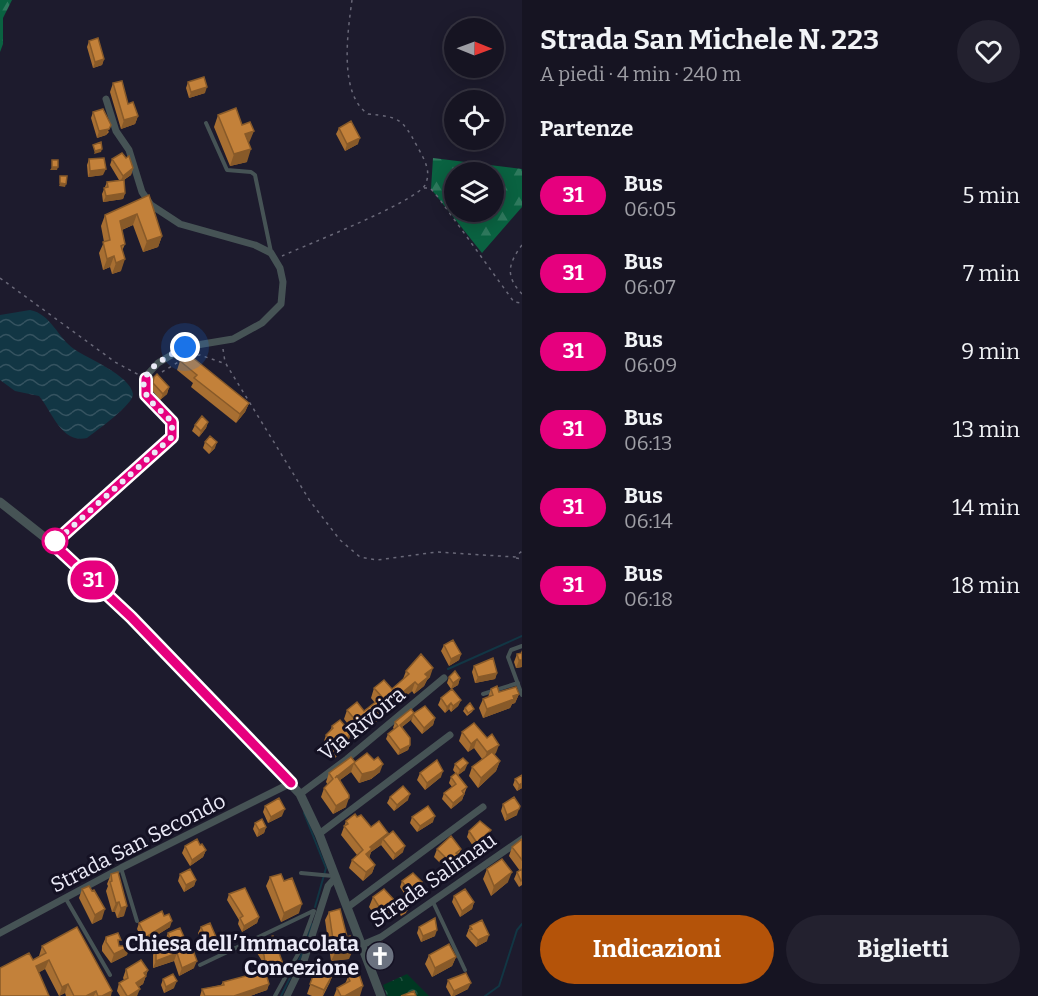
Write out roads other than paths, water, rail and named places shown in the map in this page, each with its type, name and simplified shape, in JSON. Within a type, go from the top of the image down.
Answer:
[{"type":"street","points":[[53,544],[172,437],[172,422],[146,395],[146,379],[158,363],[185,347],[203,342],[222,342],[245,334],[262,323],[281,304],[283,282],[273,256],[255,245],[180,224],[151,205],[142,192],[129,150],[116,131],[106,99]]},
{"type":"street","points":[[0,502],[53,544],[131,617],[300,794],[319,834],[328,886],[317,911],[304,961],[287,996]]},
{"type":"street","name":"Via Rivoira","points":[[300,794],[347,759],[444,678]]},
{"type":"street","points":[[319,834],[450,735]]},
{"type":"street","name":"Strada San Secondo","points":[[0,933],[121,868],[291,783]]},
{"type":"street","points":[[348,908],[483,807]]},
{"type":"street","name":"Strada Salimau","points":[[362,945],[381,937],[522,839]]},
{"type":"street","points":[[328,876],[348,908],[381,996]]},
{"type":"lane","points":[[207,123],[227,170],[251,172],[255,175],[273,256]]},
{"type":"lane","points":[[522,646],[511,650],[508,657],[522,695]]},
{"type":"lane","points":[[483,694],[518,683]]},
{"type":"lane","points":[[121,868],[137,921]]},
{"type":"lane","points":[[301,873],[328,876]]},
{"type":"lane","points":[[66,899],[110,975]]},
{"type":"lane","points":[[433,901],[465,970]]},
{"type":"lane","points":[[200,964],[317,911]]},
{"type":"lane","points":[[275,996],[298,954],[317,911]]},
{"type":"water","points":[[30,310],[49,321],[74,349],[117,374],[130,387],[133,394],[128,404],[87,438],[78,439],[64,431],[39,396],[15,391],[0,380],[0,315]]},
{"type":"waterway","points":[[448,669],[522,636]]},
{"type":"waterway","points":[[304,813],[326,868],[315,907]]},
{"type":"waterway","points":[[281,996],[301,956],[312,924]]},
{"type":"waterway","points":[[485,996],[499,986],[517,930],[522,924]]},
{"type":"place","name":"Chiesa dell′Immacolata Concezione","points":[[380,956]]}]
